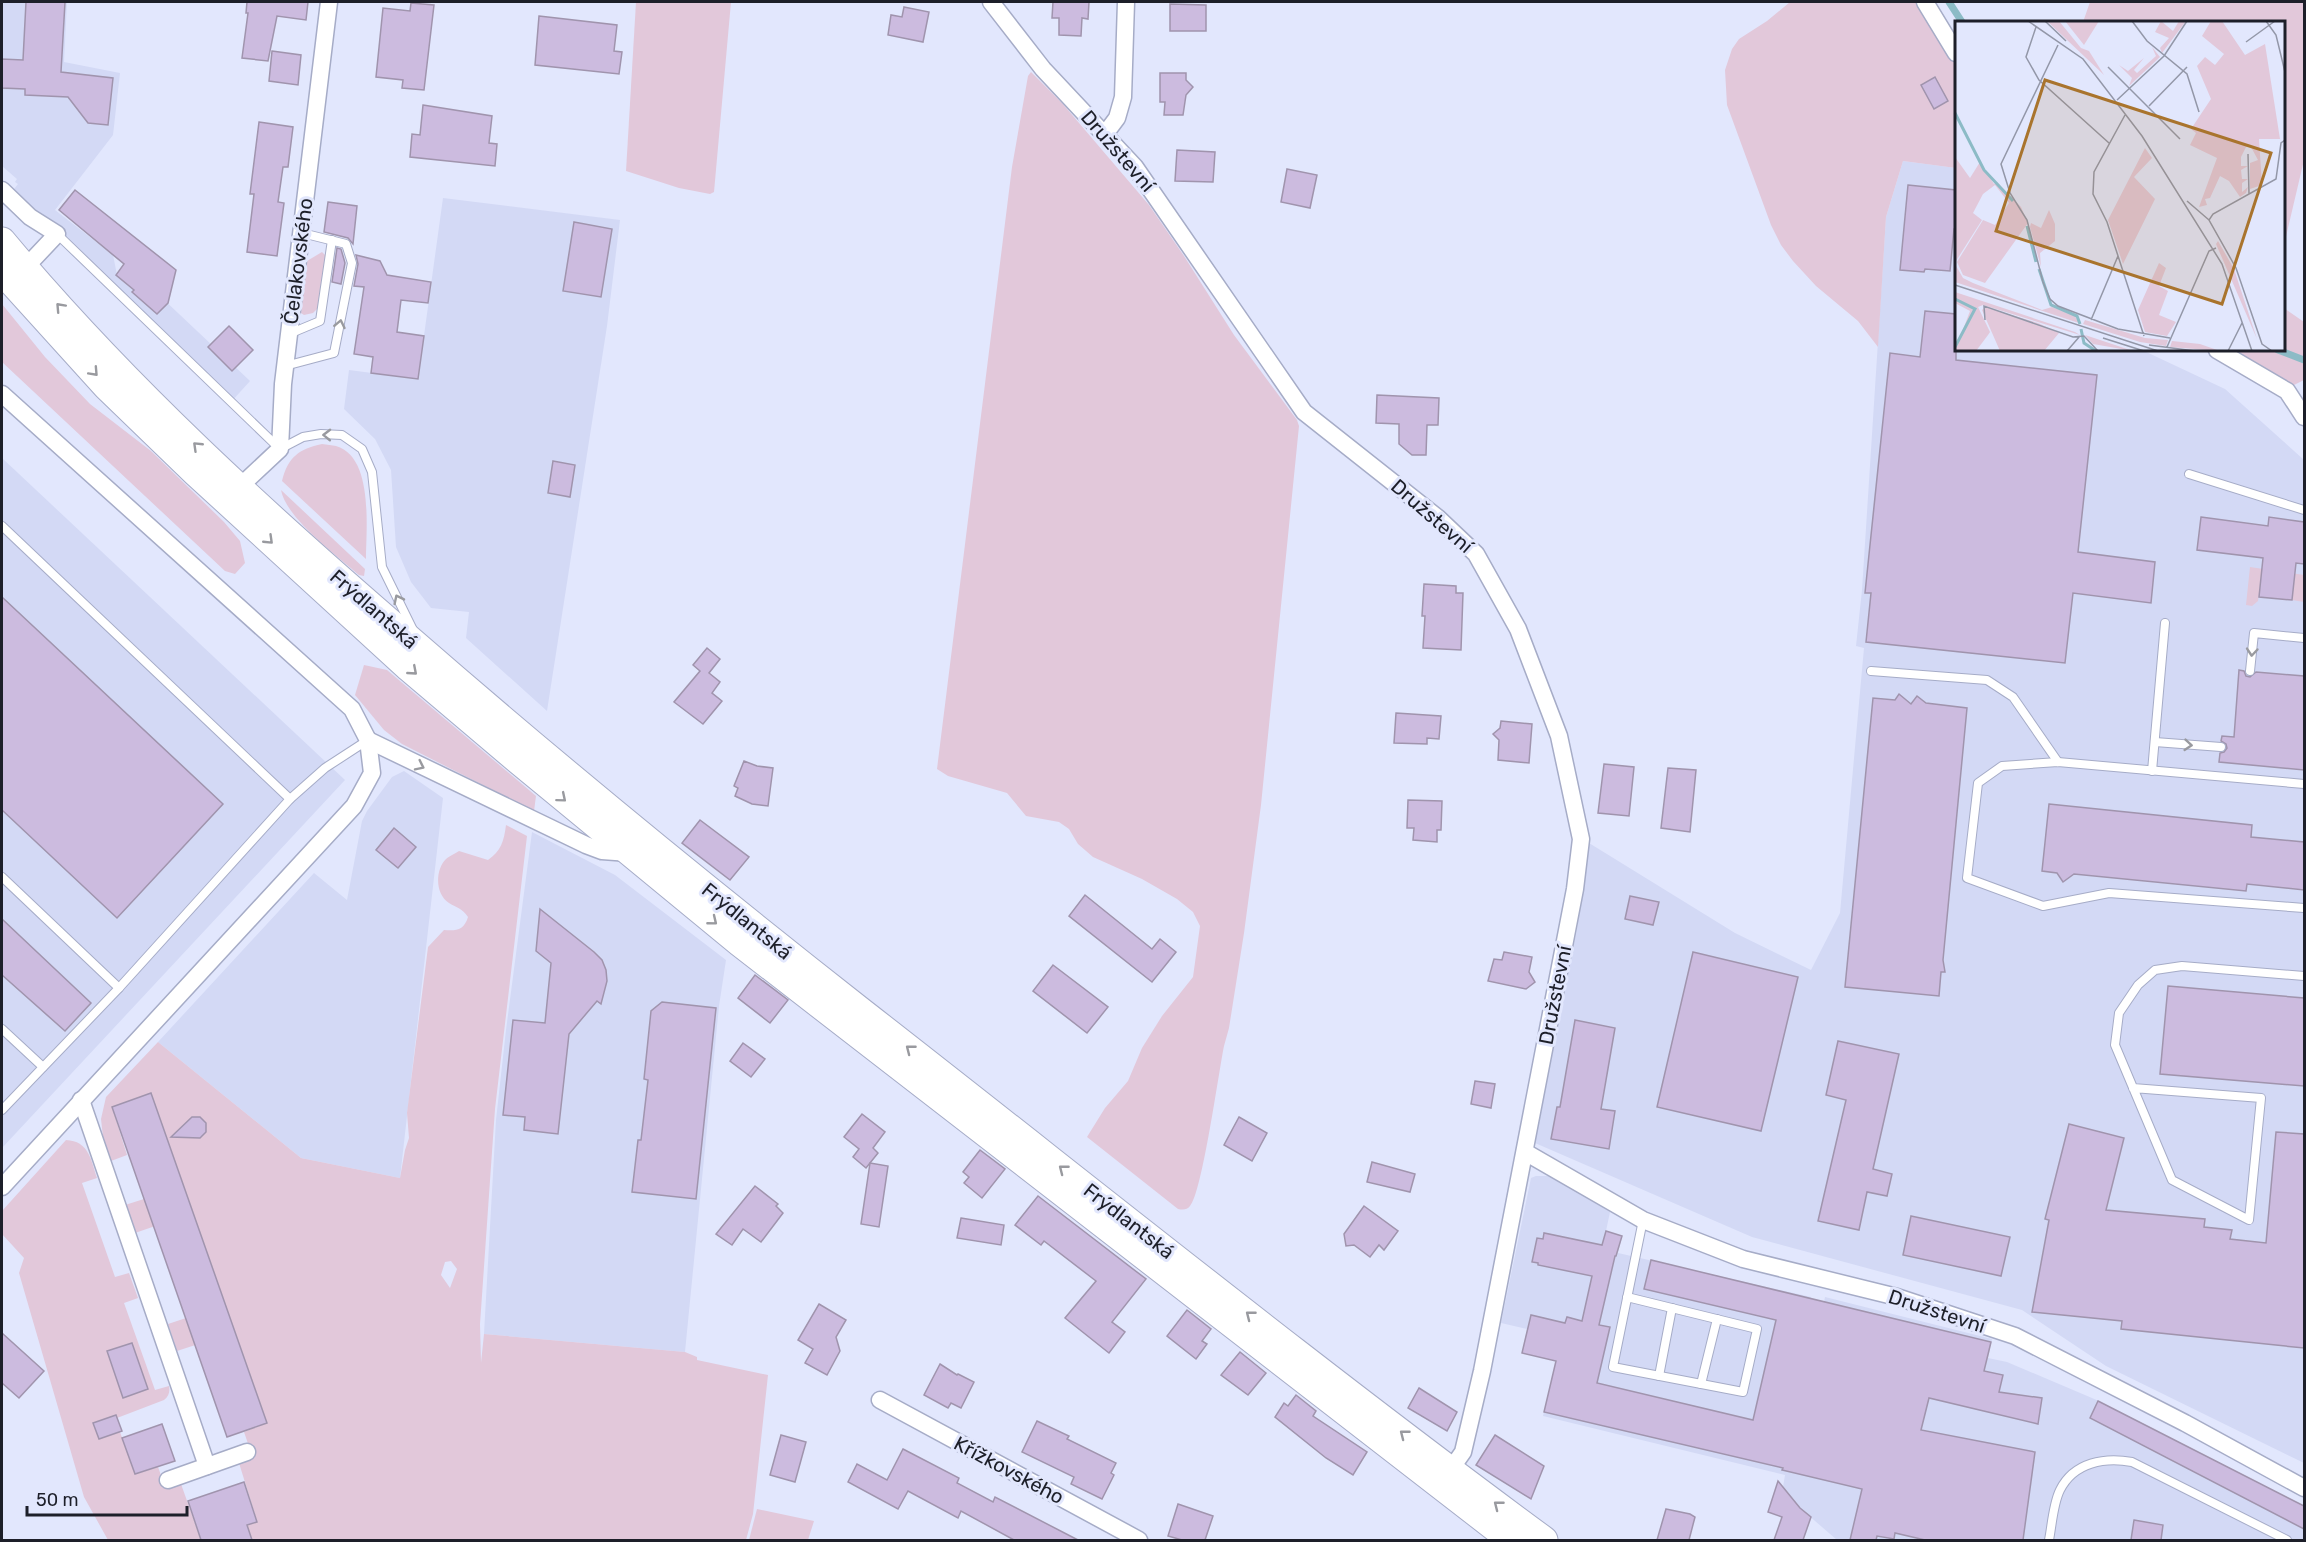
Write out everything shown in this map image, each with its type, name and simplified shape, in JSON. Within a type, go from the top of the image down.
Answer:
[{"type":"main road","name":"Frýdlantská","points":[[2,241],[13,270],[106,386],[196,474],[233,493],[321,562],[536,748],[753,926],[1544,1540]]},
{"type":"main road","name":"Frýdlantská","points":[[233,493],[308,577],[409,668],[629,853],[740,943],[1510,1540]]},
{"type":"street","name":"Čelakovského","points":[[280,449],[285,366],[329,2]]},
{"type":"street","name":"Družstevní","points":[[992,2],[1043,69],[1135,167],[1304,412],[1438,518],[1476,554],[1518,629],[1559,736],[1581,839],[1575,889],[1482,1371],[1463,1452],[1451,1469]]},
{"type":"street","points":[[1105,134],[1117,118],[1123,97],[1126,2]]},
{"type":"street","points":[[1925,2],[1955,51]]},
{"type":"street","points":[[2,190],[30,217],[57,234],[13,270]]},
{"type":"street","points":[[2219,351],[2287,391],[2304,417]]},
{"type":"street","points":[[2,394],[352,709],[368,740],[372,773],[354,806],[2,1186]]},
{"type":"street","points":[[233,493],[280,449]]},
{"type":"street","points":[[368,740],[586,845],[602,850],[629,853]]},
{"type":"street","points":[[81,1100],[207,1466]]},
{"type":"street","name":"Družstevní","points":[[1525,1152],[1643,1220],[1743,1258],[1897,1297],[2015,1336],[2185,1423],[2304,1488]]},
{"type":"street","name":"Křížkovského","points":[[880,1400],[1139,1540]]},
{"type":"street","points":[[168,1480],[247,1452]]},
{"type":"lane","points":[[285,366],[334,353],[352,263],[346,244],[302,233]]},
{"type":"lane","points":[[57,234],[280,449],[303,437],[321,434],[342,435],[362,449],[372,472],[382,567],[423,651]]},
{"type":"lane","points":[[289,334],[320,321],[332,240]]},
{"type":"lane","points":[[2189,474],[2304,510]]},
{"type":"lane","points":[[2,526],[290,799]]},
{"type":"lane","points":[[2152,771],[2166,623]]},
{"type":"lane","points":[[2250,671],[2254,633],[2304,638]]},
{"type":"lane","points":[[1871,671],[1987,680],[2013,697],[2058,762]]},
{"type":"lane","points":[[2,1110],[118,988],[290,799],[325,768],[368,740]]},
{"type":"lane","points":[[2155,742],[2221,747]]},
{"type":"lane","points":[[2304,784],[2058,762],[2002,766],[1978,783],[1967,878],[2043,906],[2109,893],[2304,908]]},
{"type":"lane","points":[[2,877],[118,988]]},
{"type":"lane","points":[[2133,1088],[2261,1098],[2248,1220],[2172,1180],[2133,1088],[2115,1045],[2119,1013],[2138,985],[2155,970],[2182,966],[2304,976]]},
{"type":"lane","points":[[2,1029],[43,1067]]},
{"type":"lane","points":[[1627,1297],[1757,1329],[1743,1392],[1613,1367],[1627,1297],[1643,1220]]},
{"type":"lane","points":[[1659,1376],[1672,1308]]},
{"type":"lane","points":[[1701,1384],[1717,1319]]},
{"type":"lane","points":[[2049,1540],[2059,1492],[2073,1472],[2102,1460],[2116,1459],[2132,1462],[2287,1540]]},
{"type":"shaded area","points":[[2,2],[67,2],[64,62],[120,73],[113,135],[55,210],[113,255],[117,275],[143,280],[250,381],[231,402],[11,193],[18,184],[15,182],[17,179],[2,166]]},
{"type":"shaded area","points":[[636,2],[731,2],[714,192],[710,194],[679,188],[626,171]]},
{"type":"shaded area","points":[[1790,2],[1919,2],[1955,58],[1955,168],[1903,161],[1886,217],[1878,347],[1858,321],[1816,286],[1781,245],[1771,225],[1727,105],[1725,70],[1732,49],[1739,39],[1767,21]]},
{"type":"shaded area","points":[[2090,2],[2304,2],[2304,160],[2285,241],[2285,21],[2083,21]]},
{"type":"shaded area","points":[[1031,72],[1062,103],[1149,205],[1234,335],[1297,420],[1299,426],[1261,805],[1244,933],[1205,1156],[1195,1197],[1190,1206],[1185,1209],[1178,1209],[1087,1137],[1105,1108],[1128,1081],[1142,1048],[1162,1016],[1193,977],[1200,926],[1193,912],[1177,899],[1142,879],[1093,857],[1078,844],[1069,829],[1059,822],[1026,816],[1007,793],[948,776],[937,769],[1012,167],[1028,76]]},
{"type":"shaded area","points":[[1903,161],[1955,168],[1955,351],[2144,351],[2225,389],[2304,460],[2304,1463],[2106,1366],[2022,1310],[1752,1237],[1535,1143],[1577,929],[1589,843],[1735,933],[1811,970],[1840,913],[1864,648],[1856,646],[1862,590],[1886,217]]},
{"type":"shaded area","points":[[443,198],[620,220],[607,326],[547,711],[466,638],[469,612],[431,608],[411,582],[396,547],[391,470],[375,439],[344,409],[349,370],[418,379]]},
{"type":"shaded area","points":[[322,252],[326,256],[319,307],[313,313],[304,315],[301,313],[307,261]]},
{"type":"shaded area","points":[[2,304],[45,357],[90,404],[151,451],[224,522],[240,541],[245,563],[235,574],[225,571],[2,362]]},
{"type":"shaded area","points":[[2285,309],[2304,322],[2304,380],[2294,385],[2237,351],[2285,351]]},
{"type":"shaded area","points":[[322,444],[336,446],[348,453],[357,464],[362,479],[367,513],[366,559],[282,481],[291,460],[296,455]]},
{"type":"shaded area","points":[[2,458],[345,780],[2,1148]]},
{"type":"shaded area","points":[[281,490],[365,569],[364,576],[359,575],[302,524],[285,501]]},
{"type":"shaded area","points":[[2250,567],[2304,575],[2304,602],[2292,600],[2294,581],[2261,578],[2258,601],[2252,606],[2246,605]]},
{"type":"shaded area","points":[[364,665],[387,670],[536,796],[534,811],[402,744],[384,730],[355,695]]},
{"type":"shaded area","points":[[404,771],[443,798],[400,1178],[301,1158],[158,1042],[314,873],[347,900],[362,821],[392,777]]},
{"type":"shaded area","points":[[506,825],[527,836],[495,1109],[480,1324],[481,1363],[484,1334],[685,1352],[697,1357],[697,1360],[768,1375],[753,1514],[746,1540],[202,1540],[257,1521],[239,1463],[253,1458],[244,1432],[267,1423],[235,1332],[177,1351],[168,1324],[186,1318],[193,1213],[135,1233],[125,1205],[144,1199],[112,1107],[127,1155],[111,1161],[103,1137],[101,1119],[106,1097],[158,1042],[301,1158],[400,1178],[409,1138],[407,1113],[428,947],[444,930],[456,930],[462,927],[468,917],[444,899],[439,888],[438,875],[446,859],[459,851],[488,860],[499,849]],"holes":[[[451,1261],[457,1269],[450,1288],[441,1275],[445,1262]]]},
{"type":"shaded area","points":[[532,832],[615,875],[726,960],[719,1006],[685,1352],[484,1334],[496,1120]]},
{"type":"shaded area","points":[[66,1140],[80,1144],[91,1158],[97,1178],[82,1183],[115,1277],[129,1273],[138,1298],[124,1303],[155,1390],[169,1386],[168,1395],[164,1400],[94,1424],[99,1439],[120,1432],[135,1474],[158,1467],[166,1489],[181,1484],[201,1540],[108,1540],[84,1497],[19,1273],[24,1258],[2,1234],[2,1211]]},
{"type":"shaded area","points":[[1548,1176],[1563,1182],[1610,1212],[1606,1231],[1622,1236],[1618,1253],[1811,1297],[1810,1299],[1824,1302],[1825,1297],[1992,1339],[1988,1358],[2007,1362],[2099,1401],[2304,1506],[2304,1540],[1837,1540],[1800,1508],[1783,1487],[1785,1475],[1543,1416],[1557,1360],[1522,1353],[1527,1329],[1501,1323],[1531,1178]]},
{"type":"shaded area","points":[[757,1509],[814,1521],[808,1540],[749,1540]]},
{"type":"building","points":[[26,2],[65,2],[61,72],[113,78],[108,125],[88,123],[68,97],[25,95],[25,89],[2,88],[2,59],[23,60]]},
{"type":"building","points":[[247,2],[308,2],[306,20],[277,16],[268,61],[242,58],[248,13],[246,13]]},
{"type":"building","points":[[1053,2],[1089,2],[1088,19],[1082,18],[1081,36],[1059,35],[1059,18],[1052,18]]},
{"type":"building","points":[[411,3],[434,5],[424,90],[402,88],[403,80],[376,77],[383,8],[410,11]]},
{"type":"building","points":[[1170,4],[1206,5],[1206,31],[1170,31]]},
{"type":"building","points":[[904,7],[929,12],[923,42],[888,35],[891,15],[902,17]]},
{"type":"building","points":[[539,16],[617,25],[614,51],[622,52],[619,74],[535,65]]},
{"type":"building","points":[[272,51],[301,55],[298,85],[269,81]]},
{"type":"building","points":[[1160,73],[1186,73],[1186,80],[1193,87],[1186,95],[1183,115],[1164,115],[1165,102],[1160,102]]},
{"type":"building","points":[[1935,77],[1948,101],[1934,109],[1921,85]]},
{"type":"building","points":[[423,105],[492,116],[489,143],[497,144],[495,166],[410,157],[412,134],[420,135]]},
{"type":"building","points":[[259,122],[293,127],[288,167],[283,167],[278,202],[284,203],[277,256],[247,252],[254,194],[250,194]]},
{"type":"building","points":[[1177,150],[1215,152],[1213,182],[1175,181]]},
{"type":"building","points":[[1287,169],[1317,175],[1310,208],[1281,202]]},
{"type":"building","points":[[1908,185],[1955,190],[1955,229],[1950,271],[1900,270]]},
{"type":"building","points":[[75,190],[176,270],[168,303],[157,314],[116,275],[124,264],[59,210]]},
{"type":"building","points":[[328,202],[357,206],[353,244],[348,238],[324,232]]},
{"type":"building","points":[[574,222],[612,229],[601,297],[563,291]]},
{"type":"building","points":[[337,248],[341,249],[345,263],[341,284],[332,282]]},
{"type":"building","points":[[356,255],[380,261],[387,275],[431,282],[428,303],[401,300],[397,332],[424,336],[418,379],[371,373],[373,357],[354,354],[364,287],[354,286],[358,264]]},
{"type":"building","points":[[1925,311],[1955,314],[1956,360],[2097,375],[2078,552],[2155,562],[2151,603],[2073,593],[2065,663],[1866,642],[1871,593],[1865,593],[1890,353],[1920,357]]},
{"type":"building","points":[[229,326],[253,350],[232,371],[208,347]]},
{"type":"building","points":[[1377,395],[1439,398],[1438,425],[1427,425],[1426,455],[1412,455],[1399,444],[1399,424],[1376,423]]},
{"type":"building","points":[[553,461],[575,465],[570,497],[548,493]]},
{"type":"building","points":[[2201,517],[2268,526],[2269,517],[2304,522],[2304,564],[2296,563],[2292,600],[2259,597],[2263,558],[2197,550]]},
{"type":"building","points":[[1424,584],[1456,586],[1456,593],[1463,593],[1461,650],[1423,648]]},
{"type":"building","points":[[2,597],[223,804],[117,918],[2,810]]},
{"type":"building","points":[[707,648],[720,659],[709,673],[720,682],[712,693],[722,701],[703,724],[674,702],[700,671],[693,665]]},
{"type":"building","points":[[2239,670],[2244,671],[2246,676],[2250,677],[2256,672],[2304,676],[2304,770],[2219,762],[2220,753],[2227,748],[2226,744],[2221,741],[2222,736],[2234,737]]},
{"type":"building","points":[[1899,694],[1911,704],[1917,696],[1926,703],[1967,708],[1943,960],[1945,972],[1941,972],[1939,996],[1845,987],[1873,698],[1895,700]]},
{"type":"building","points":[[1396,713],[1441,716],[1439,739],[1427,738],[1427,744],[1394,743]]},
{"type":"building","points":[[1501,721],[1532,724],[1529,763],[1498,760],[1499,740],[1493,734],[1500,728]]},
{"type":"building","points":[[744,761],[757,766],[773,768],[768,806],[752,804],[735,796],[738,788],[734,786]]},
{"type":"building","points":[[1604,764],[1634,767],[1629,816],[1598,813]]},
{"type":"building","points":[[1668,768],[1696,770],[1690,832],[1661,828]]},
{"type":"building","points":[[1408,800],[1442,801],[1441,830],[1437,830],[1437,842],[1413,840],[1414,828],[1407,828]]},
{"type":"building","points":[[2049,804],[2252,825],[2251,837],[2304,842],[2304,890],[2247,884],[2246,891],[2074,874],[2063,882],[2057,873],[2042,871]]},
{"type":"building","points":[[700,820],[749,857],[730,880],[682,843]]},
{"type":"building","points":[[394,828],[416,847],[398,868],[376,850]]},
{"type":"building","points":[[1085,895],[1152,949],[1160,939],[1176,952],[1152,982],[1069,916]]},
{"type":"building","points":[[1630,896],[1659,902],[1653,925],[1625,919]]},
{"type":"building","points":[[540,909],[602,960],[607,981],[601,1004],[597,1001],[569,1034],[558,1134],[524,1130],[525,1117],[503,1115],[513,1020],[545,1023],[551,963],[536,951]]},
{"type":"building","points":[[2,919],[91,1003],[65,1031],[2,975]]},
{"type":"building","points":[[1504,952],[1532,957],[1529,972],[1535,982],[1526,989],[1488,981],[1494,959],[1502,960]]},
{"type":"building","points":[[1693,952],[1798,977],[1761,1131],[1657,1107]]},
{"type":"building","points":[[1053,965],[1108,1007],[1087,1033],[1033,991]]},
{"type":"building","points":[[755,975],[788,1000],[770,1023],[738,998]]},
{"type":"building","points":[[2168,986],[2304,998],[2304,1086],[2160,1074]]},
{"type":"building","points":[[662,1002],[716,1008],[696,1199],[632,1192],[648,1080],[644,1079],[651,1011]]},
{"type":"building","points":[[1575,1020],[1615,1028],[1601,1109],[1615,1111],[1609,1149],[1551,1139],[1557,1107],[1560,1107]]},
{"type":"building","points":[[1838,1041],[1899,1054],[1873,1169],[1892,1174],[1887,1196],[1867,1192],[1859,1230],[1818,1221],[1846,1100],[1826,1095]]},
{"type":"building","points":[[743,1043],[765,1059],[751,1077],[730,1061]]},
{"type":"building","points":[[1475,1081],[1495,1084],[1491,1108],[1471,1104]]},
{"type":"building","points":[[151,1093],[267,1423],[227,1437],[112,1107]]},
{"type":"building","points":[[862,1114],[885,1132],[873,1148],[878,1153],[866,1168],[853,1157],[859,1149],[844,1137]]},
{"type":"building","points":[[192,1117],[200,1117],[206,1123],[206,1132],[200,1138],[171,1137]]},
{"type":"building","points":[[1239,1117],[1267,1133],[1252,1161],[1224,1145]]},
{"type":"building","points":[[2069,1124],[2124,1138],[2106,1210],[2205,1219],[2204,1227],[2232,1230],[2230,1239],[2266,1243],[2276,1132],[2304,1134],[2304,1348],[2121,1329],[2122,1321],[2032,1312],[2049,1220],[2045,1219]]},
{"type":"building","points":[[980,1150],[1005,1169],[982,1198],[964,1183],[969,1177],[963,1172]]},
{"type":"building","points":[[1372,1162],[1415,1174],[1410,1192],[1367,1182]]},
{"type":"building","points":[[870,1163],[888,1166],[879,1227],[861,1224]]},
{"type":"building","points":[[755,1186],[778,1204],[776,1206],[783,1213],[761,1242],[743,1229],[732,1245],[716,1234]]},
{"type":"building","points":[[1038,1196],[1146,1279],[1112,1322],[1125,1332],[1109,1353],[1065,1318],[1096,1281],[1044,1241],[1041,1245],[1015,1225]]},
{"type":"building","points":[[1364,1206],[1398,1231],[1384,1250],[1379,1245],[1370,1257],[1354,1245],[1346,1246],[1344,1234]]},
{"type":"building","points":[[1911,1216],[2010,1237],[2001,1276],[1903,1255]]},
{"type":"building","points":[[961,1218],[1004,1225],[1001,1245],[957,1238]]},
{"type":"building","points":[[1606,1231],[1622,1236],[1599,1325],[1610,1327],[1597,1383],[1753,1420],[1776,1320],[1644,1289],[1651,1260],[1991,1342],[1984,1371],[2003,1375],[1999,1392],[2042,1398],[2038,1424],[1929,1398],[1921,1430],[2035,1452],[2023,1540],[1925,1540],[1895,1533],[1894,1539],[1877,1536],[1876,1540],[1850,1540],[1862,1489],[1782,1470],[1783,1468],[1544,1412],[1556,1361],[1522,1353],[1531,1315],[1565,1323],[1567,1317],[1582,1321],[1592,1276],[1532,1262],[1537,1238],[1543,1239],[1544,1233],[1602,1245]]},
{"type":"building","points":[[819,1304],[846,1320],[836,1337],[840,1351],[827,1375],[805,1363],[813,1349],[798,1340]]},
{"type":"building","points":[[1187,1310],[1211,1329],[1202,1341],[1207,1344],[1196,1359],[1167,1336]]},
{"type":"building","points":[[2,1333],[44,1371],[19,1398],[2,1383]]},
{"type":"building","points":[[132,1343],[148,1389],[123,1398],[107,1351]]},
{"type":"building","points":[[1240,1352],[1266,1373],[1248,1395],[1221,1375]]},
{"type":"building","points":[[940,1364],[974,1382],[961,1408],[951,1403],[948,1408],[924,1395]]},
{"type":"building","points":[[1419,1388],[1457,1412],[1447,1431],[1408,1408]]},
{"type":"building","points":[[1296,1395],[1316,1411],[1313,1416],[1367,1452],[1353,1475],[1326,1458],[1275,1417],[1284,1403],[1288,1406]]},
{"type":"building","points":[[2098,1401],[2304,1506],[2304,1529],[2090,1418]]},
{"type":"building","points":[[116,1415],[122,1431],[99,1439],[93,1423]]},
{"type":"building","points":[[1037,1421],[1069,1436],[1067,1439],[1116,1463],[1111,1473],[1114,1475],[1102,1499],[1071,1484],[1074,1477],[1022,1452]]},
{"type":"building","points":[[162,1424],[175,1461],[135,1474],[122,1438]]},
{"type":"building","points":[[781,1435],[806,1442],[795,1482],[770,1475]]},
{"type":"building","points":[[1495,1435],[1544,1466],[1531,1499],[1476,1465]]},
{"type":"building","points":[[903,1449],[959,1478],[957,1483],[993,1502],[995,1497],[1078,1540],[1014,1540],[961,1511],[958,1518],[908,1491],[898,1509],[848,1482],[857,1464],[887,1480]]},
{"type":"building","points":[[1778,1481],[1800,1508],[1811,1517],[1803,1540],[1774,1540],[1782,1517],[1768,1512]]},
{"type":"building","points":[[244,1482],[257,1522],[247,1525],[252,1540],[201,1540],[188,1501]]},
{"type":"building","points":[[1178,1504],[1213,1516],[1205,1540],[1182,1540],[1168,1536]]},
{"type":"building","points":[[1666,1509],[1695,1517],[1689,1540],[1657,1540]]},
{"type":"building","points":[[2134,1520],[2163,1525],[2161,1540],[2131,1540]]},
{"type":"waterway","points":[[1949,2],[1961,21]]},
{"type":"waterway","points":[[2281,351],[2304,360]]}]
